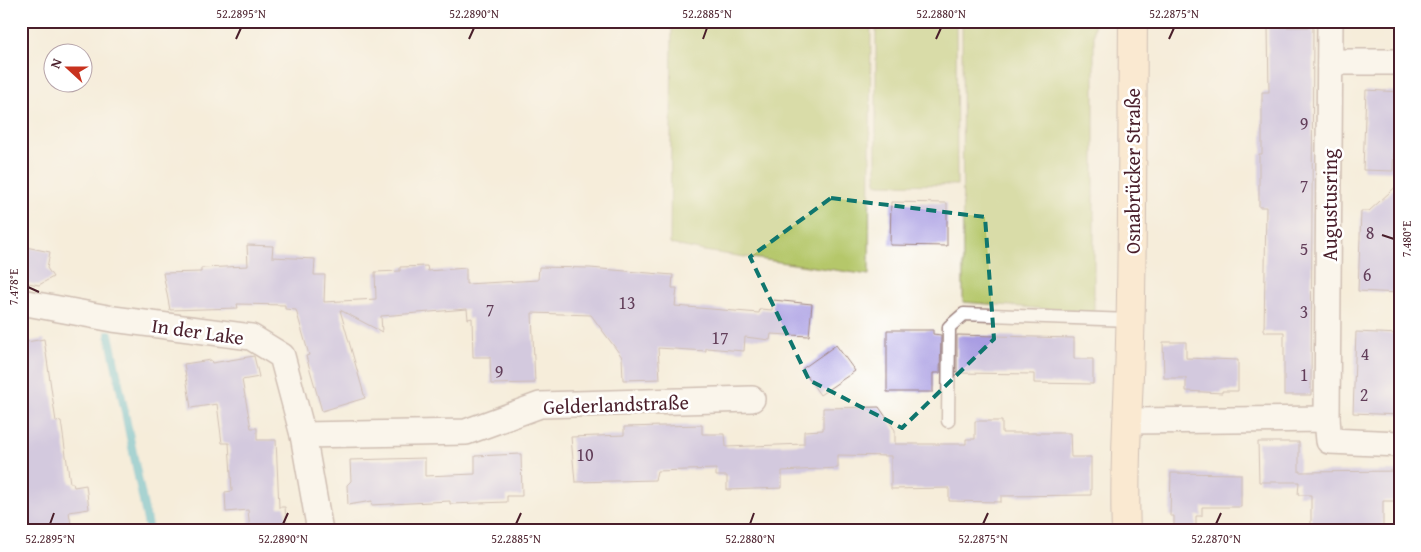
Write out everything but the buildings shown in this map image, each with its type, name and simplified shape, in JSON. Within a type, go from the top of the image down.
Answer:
[{"type":"main road","name":"Osnabrücker Straße","points":[[1126,531],[1124,486],[1129,421],[1131,320],[1133,21]]},
{"type":"street","name":"Augustusring","points":[[1330,21],[1328,441],[1400,444]]},
{"type":"street","points":[[1330,62],[1400,62]]},
{"type":"street","name":"In der Lake","points":[[21,302],[113,319],[251,337],[282,356],[303,435],[320,531]]},
{"type":"street","name":"Gelderlandstraße","points":[[303,435],[466,432],[540,406],[752,399]]},
{"type":"street","points":[[1129,421],[1327,419]]},
{"type":"lane","points":[[948,421],[949,327],[964,314],[1131,320]]},
{"type":"highlighted area","points":[[831,198],[985,217],[994,339],[902,428],[809,380],[750,257]]},
{"type":"green space","points":[[672,21],[871,21],[869,275],[704,251],[670,244]]},
{"type":"green space","points":[[876,21],[956,21],[957,185],[876,184]]},
{"type":"green space","points":[[962,21],[1094,21],[1094,313],[963,302]]},
{"type":"waterway","points":[[109,334],[149,531]]}]
